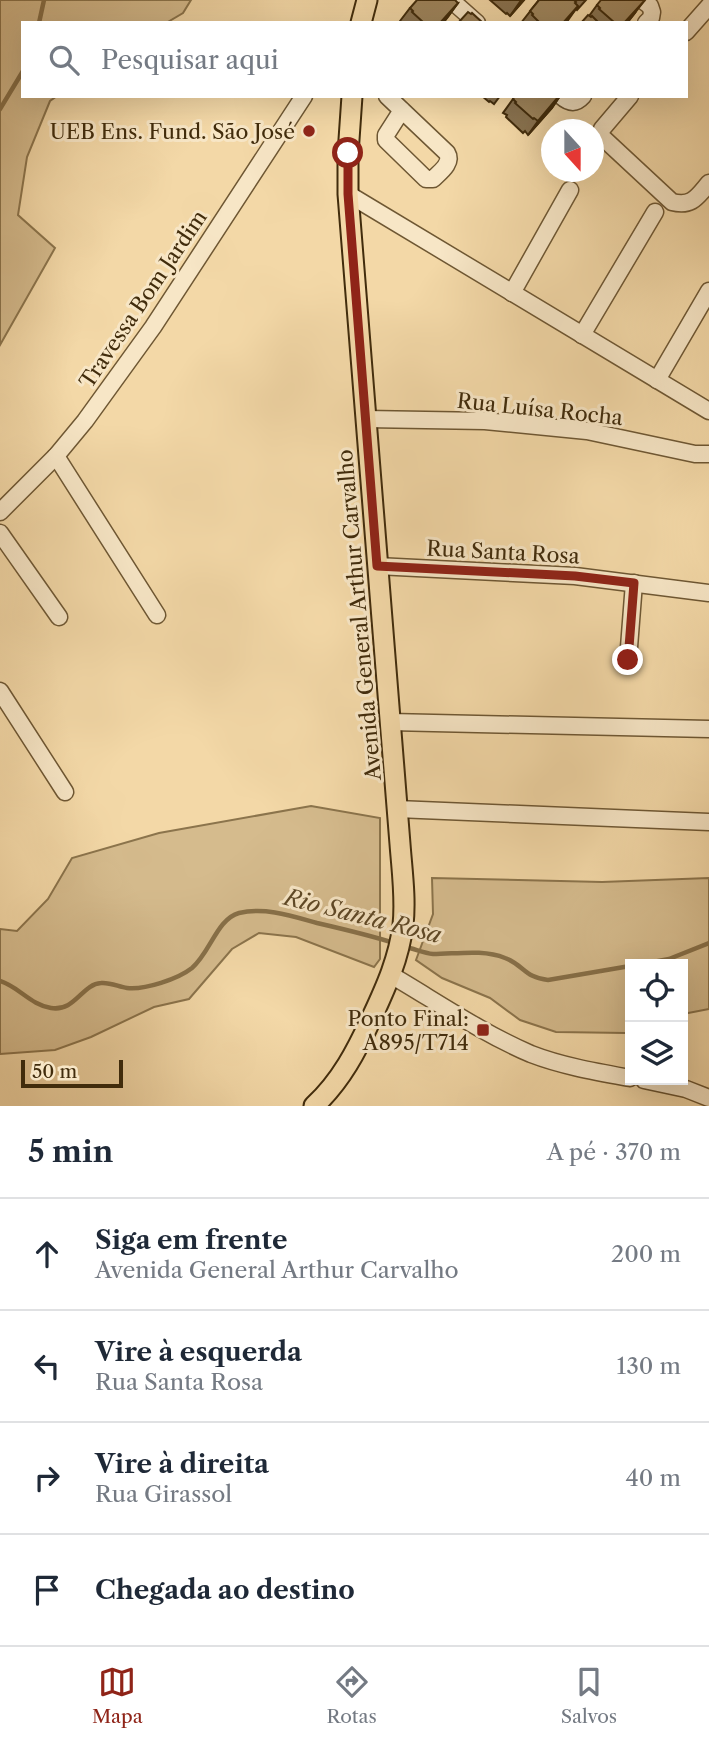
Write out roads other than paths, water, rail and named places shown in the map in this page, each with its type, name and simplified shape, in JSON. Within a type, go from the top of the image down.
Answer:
[{"type":"main road","name":"Avenida General Arthur Carvalho","points":[[325,1102],[366,1031],[394,968],[403,925],[403,887],[348,194],[352,98]]},
{"type":"street","points":[[451,0],[475,21]]},
{"type":"street","points":[[642,0],[650,6],[652,12],[648,21]]},
{"type":"street","points":[[688,30],[709,6]]},
{"type":"street","name":"Travessa Bom Jardim","points":[[0,512],[68,443],[153,327],[303,98]]},
{"type":"street","points":[[389,98],[402,110]]},
{"type":"street","points":[[563,98],[571,103],[581,98]]},
{"type":"street","points":[[628,98],[601,129],[601,136],[672,202],[686,204],[694,200],[709,183]]},
{"type":"street","points":[[512,293],[570,190]]},
{"type":"street","points":[[348,194],[709,411]]},
{"type":"street","points":[[582,335],[655,212]]},
{"type":"street","points":[[657,380],[709,291]]},
{"type":"street","name":"Rua Luísa Rocha","points":[[366,419],[498,422],[587,431],[695,454],[709,454]]},
{"type":"street","points":[[56,456],[157,615]]},
{"type":"street","points":[[0,533],[60,617]]},
{"type":"street","name":"Rua Santa Rosa","points":[[377,566],[575,576],[709,593]]},
{"type":"street","points":[[628,660],[634,583]]},
{"type":"street","points":[[0,691],[65,793]]},
{"type":"street","points":[[390,722],[709,729]]},
{"type":"street","points":[[397,809],[709,822]]},
{"type":"street","points":[[394,968],[483,1030],[533,1054],[625,1076]]},
{"type":"street","points":[[667,1085],[709,1098]]},
{"type":"waterway","points":[[39,21],[44,0]]},
{"type":"waterway","points":[[0,109],[21,74]]},
{"type":"waterway","name":"Rio Santa Rosa","points":[[0,981],[37,1003],[51,1008],[66,1006],[89,988],[101,983],[127,988],[161,983],[192,968],[225,922],[231,916],[249,911],[288,915],[394,943]]},
{"type":"waterway","name":"Rio Santa Rosa","points":[[669,959],[709,943]]},
{"type":"waterway","name":"Rio Santa Rosa","points":[[406,947],[433,954],[497,955],[534,977],[548,980],[625,967]]},
{"type":"place","name":"UEB Ens. Fund. São José","points":[[309,131]]},
{"type":"place","name":"Ponto Final: A895/T714","points":[[483,1030]]}]
